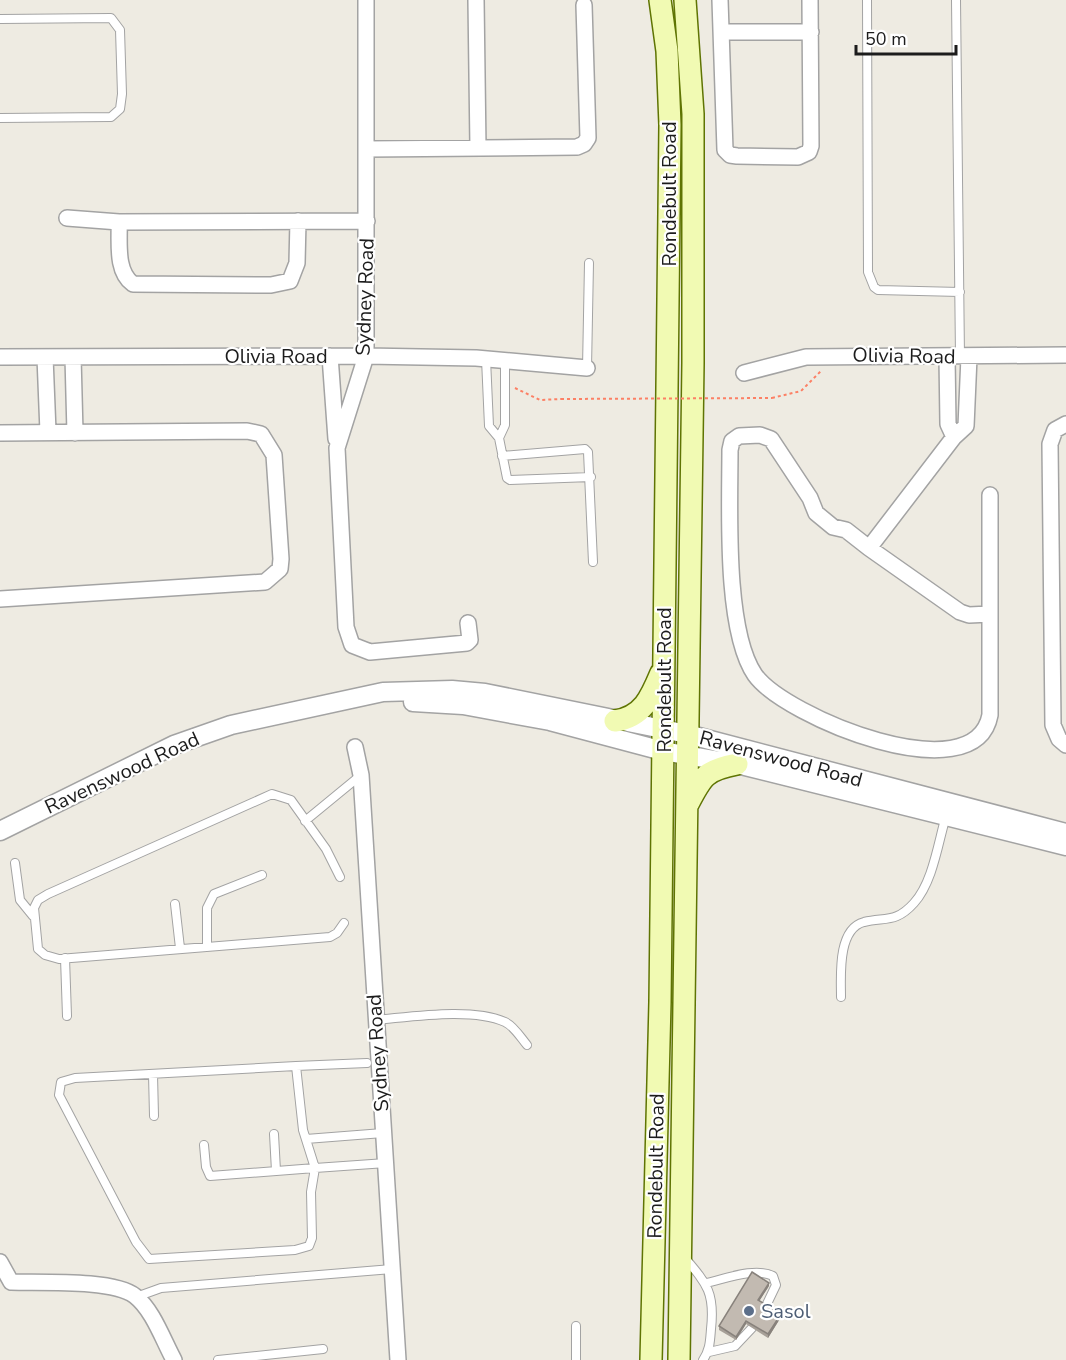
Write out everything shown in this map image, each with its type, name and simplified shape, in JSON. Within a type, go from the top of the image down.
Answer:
[{"type":"main road","name":"Rondebult Road","points":[[651,1360],[664,730],[670,125],[667,51],[660,0]]},
{"type":"main road","name":"Rondebult Road","points":[[679,1360],[693,351],[693,114],[685,0]]},
{"type":"main road","points":[[615,721],[627,719],[643,709],[665,664]]},
{"type":"main road","points":[[686,807],[702,778],[710,771],[736,764]]},
{"type":"street","name":"Sydney Road","points":[[366,0],[366,356],[337,448],[346,627],[352,645],[370,652],[467,643],[470,640],[468,623]]},
{"type":"street","points":[[476,0],[477,148]]},
{"type":"street","points":[[720,0],[725,150],[730,155],[737,156],[798,157],[809,152],[811,146],[810,0]]},
{"type":"street","points":[[367,149],[577,147],[584,144],[588,138],[584,6]]},
{"type":"street","points":[[722,32],[811,32]]},
{"type":"street","points":[[67,218],[119,222],[367,221]]},
{"type":"street","points":[[119,222],[124,276],[133,284],[282,285],[290,281],[295,273],[298,221]]},
{"type":"street","name":"Olivia Road","points":[[744,374],[806,357],[1066,355]]},
{"type":"street","points":[[330,356],[337,448]]},
{"type":"street","name":"Olivia Road","points":[[0,357],[366,356],[486,359],[587,368]]},
{"type":"street","points":[[45,357],[48,432]]},
{"type":"street","points":[[73,357],[75,433]]},
{"type":"street","points":[[869,548],[954,437],[966,426],[969,418],[969,376],[959,357],[947,375],[948,424],[954,437]]},
{"type":"street","points":[[1066,424],[1055,430],[1050,444],[1053,725],[1059,739],[1066,746]]},
{"type":"street","points":[[0,433],[247,431],[261,434],[274,455],[280,568],[265,582],[0,599]]},
{"type":"street","points":[[990,495],[990,614],[990,715],[985,730],[979,736],[966,744],[942,752],[887,742],[825,724],[762,683],[754,674],[740,636],[735,605],[731,552],[730,450],[732,441],[739,436],[760,435],[771,439],[790,465],[810,498],[816,513],[833,527],[846,530],[960,612],[969,615],[990,614]]},
{"type":"street","name":"Ravenswood Road","points":[[0,831],[174,745],[231,725],[382,692],[452,690],[528,701],[664,730],[687,744],[736,764],[947,810],[1066,833]]},
{"type":"street","name":"Ravenswood Road","points":[[352,698],[382,702],[463,705],[499,710],[663,751],[687,744],[947,810],[1066,846]]},
{"type":"street","name":"Sydney Road","points":[[355,747],[361,775],[398,1360]]},
{"type":"street","points":[[0,1262],[5,1285],[109,1286],[125,1290],[145,1306],[174,1360]]},
{"type":"lane","points":[[867,0],[868,272],[878,290],[960,292]]},
{"type":"lane","points":[[956,0],[959,357]]},
{"type":"lane","points":[[0,19],[111,18],[120,30],[122,94],[120,108],[111,117],[0,118]]},
{"type":"lane","points":[[587,368],[589,263]]},
{"type":"lane","points":[[486,359],[489,426],[499,438],[507,478],[515,482],[591,477]]},
{"type":"lane","points":[[499,438],[505,425],[505,362]]},
{"type":"lane","points":[[947,375],[969,376]]},
{"type":"lane","points":[[502,456],[585,449],[590,454],[593,561]]},
{"type":"lane","points":[[305,821],[361,775]]},
{"type":"lane","points":[[340,877],[326,849],[291,800],[273,794],[266,795],[48,894],[38,900],[33,915],[38,949],[51,957],[65,958],[330,937],[337,933],[344,923]]},
{"type":"lane","points":[[841,998],[840,963],[845,943],[852,929],[862,922],[892,919],[914,903],[925,885],[947,810]]},
{"type":"lane","points":[[15,863],[20,900],[33,915]]},
{"type":"lane","points":[[207,946],[207,908],[214,894],[262,875]]},
{"type":"lane","points":[[175,904],[180,948]]},
{"type":"lane","points":[[65,958],[67,1016]]},
{"type":"lane","points":[[375,1020],[444,1015],[489,1017],[507,1023],[528,1045]]},
{"type":"lane","points":[[296,1066],[306,1139],[315,1167],[311,1192],[312,1238],[305,1248],[149,1259],[131,1232],[59,1095],[61,1082],[75,1078],[296,1066],[367,1063]]},
{"type":"lane","points":[[153,1074],[154,1116]]},
{"type":"lane","points":[[306,1139],[383,1133]]},
{"type":"lane","points":[[274,1134],[276,1171]]},
{"type":"lane","points":[[204,1145],[206,1167],[210,1176],[315,1167],[386,1164]]},
{"type":"lane","points":[[680,1252],[706,1283],[713,1304],[709,1352],[704,1360]]},
{"type":"lane","points":[[136,1297],[161,1287],[392,1269]]},
{"type":"lane","points":[[706,1283],[752,1274],[769,1274],[773,1276],[776,1285],[765,1308]]},
{"type":"lane","points":[[576,1326],[576,1360]]},
{"type":"lane","points":[[709,1352],[735,1346],[752,1328]]},
{"type":"lane","points":[[218,1360],[323,1349]]},
{"type":"path","points":[[561,399],[772,398],[801,391],[826,366],[842,356]]},
{"type":"building","points":[[752,1272],[769,1283],[758,1300],[781,1314],[768,1334],[746,1321],[736,1337],[719,1326]]},
{"type":"place","name":"Sasol","points":[[749,1311]]}]
